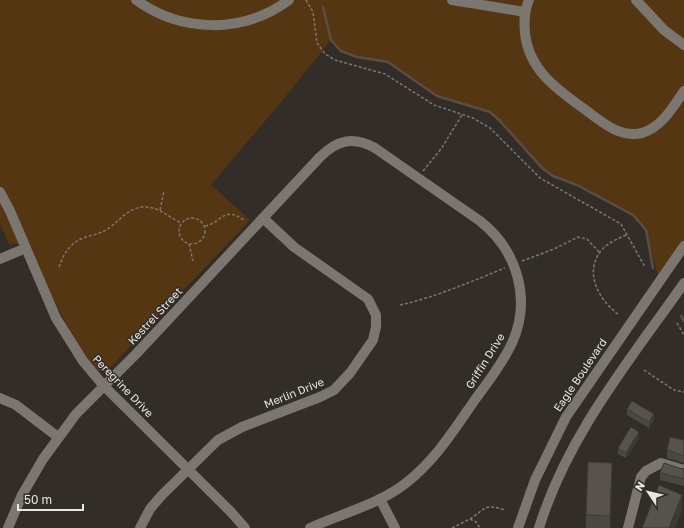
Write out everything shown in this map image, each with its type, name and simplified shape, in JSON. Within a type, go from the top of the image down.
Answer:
[{"type":"street","points":[[136,0],[172,20],[215,26],[251,20],[268,13],[289,0]]},
{"type":"street","points":[[452,0],[525,12]]},
{"type":"street","points":[[529,0],[525,12],[526,42],[530,56],[547,81],[608,126],[619,132],[631,134],[653,128],[670,112],[684,91]]},
{"type":"street","points":[[636,0],[664,30],[684,45]]},
{"type":"street","name":"Kestrel Street","points":[[8,528],[28,483],[58,437],[85,404],[137,353],[325,152],[345,140]]},
{"type":"street","name":"Griffin Drive","points":[[310,528],[380,499],[405,483],[431,460],[446,442],[508,351],[516,333],[520,314],[521,294],[517,274],[510,256],[499,239],[487,226],[375,148],[358,141],[345,140]]},
{"type":"street","name":"Peregrine Drive","points":[[0,192],[10,211],[62,329],[83,361],[103,385],[245,528]]},
{"type":"street","name":"Merlin Drive","points":[[140,528],[156,502],[212,446],[234,430],[320,397],[334,390],[350,373],[370,345],[375,334],[376,322],[374,309],[364,295],[300,251],[263,218]]},
{"type":"street","name":"Eagle Boulevard","points":[[518,528],[534,480],[566,416],[684,246]]},
{"type":"street","points":[[0,259],[26,248]]},
{"type":"street","points":[[540,528],[561,473],[582,431],[684,283]]},
{"type":"street","points":[[0,398],[16,405],[58,437]]},
{"type":"street","points":[[628,528],[641,477],[646,471],[661,463],[684,470]]},
{"type":"street","points":[[380,499],[395,528]]},
{"type":"path","points":[[306,0],[313,12],[317,43],[325,54],[335,60],[385,74],[434,105],[462,115],[490,128],[540,178],[621,224],[645,267]]},
{"type":"path","points":[[422,172],[441,149],[462,115]]},
{"type":"path","points":[[160,210],[164,192]]},
{"type":"path","points":[[59,267],[65,254],[74,243],[104,231],[129,211],[142,207],[160,210],[181,223]]},
{"type":"path","points":[[205,226],[226,214],[234,214],[244,220]]},
{"type":"path","points":[[189,244],[196,244],[203,239],[205,235],[205,226],[196,218],[188,218],[181,223],[179,227],[180,236],[189,244],[193,261]]},
{"type":"path","points":[[618,314],[609,307],[598,292],[594,279],[596,264],[600,252],[611,242],[626,235]]},
{"type":"path","points":[[520,261],[554,249],[578,237],[587,239],[600,252]]},
{"type":"path","points":[[400,305],[419,301],[437,293],[454,289],[478,277],[507,267]]},
{"type":"path","points":[[677,323],[684,335]]},
{"type":"path","points":[[644,370],[674,390],[684,392]]},
{"type":"path","points":[[452,528],[470,519],[480,510],[487,507],[495,507],[505,510]]},
{"type":"path","points":[[470,519],[476,522],[480,528]]},
{"type":"shaded area","points":[[0,0],[684,0],[684,244],[659,280],[646,230],[633,215],[577,185],[553,176],[542,168],[500,121],[490,112],[437,96],[388,62],[357,57],[341,51],[331,40],[211,185],[250,220],[110,368],[105,372],[97,371],[67,326],[30,244],[9,244],[0,224]]},
{"type":"building","points":[[632,401],[654,414],[649,422],[627,409]]},
{"type":"building","points":[[631,427],[639,432],[626,453],[618,448]]},
{"type":"building","points":[[670,437],[684,440],[684,456],[667,450]]},
{"type":"building","points":[[588,462],[612,463],[610,516],[586,515]]},
{"type":"building","points":[[664,463],[682,469],[684,468],[684,479],[660,473]]},
{"type":"building","points":[[659,485],[682,495],[669,528],[642,528]]},
{"type":"waterway","points":[[323,7],[331,40],[341,51],[357,57],[388,62],[437,96],[490,112],[500,121],[542,168],[553,176],[577,185],[633,215],[646,230],[653,268]]},
{"type":"waterway","points":[[681,316],[684,321]]}]
